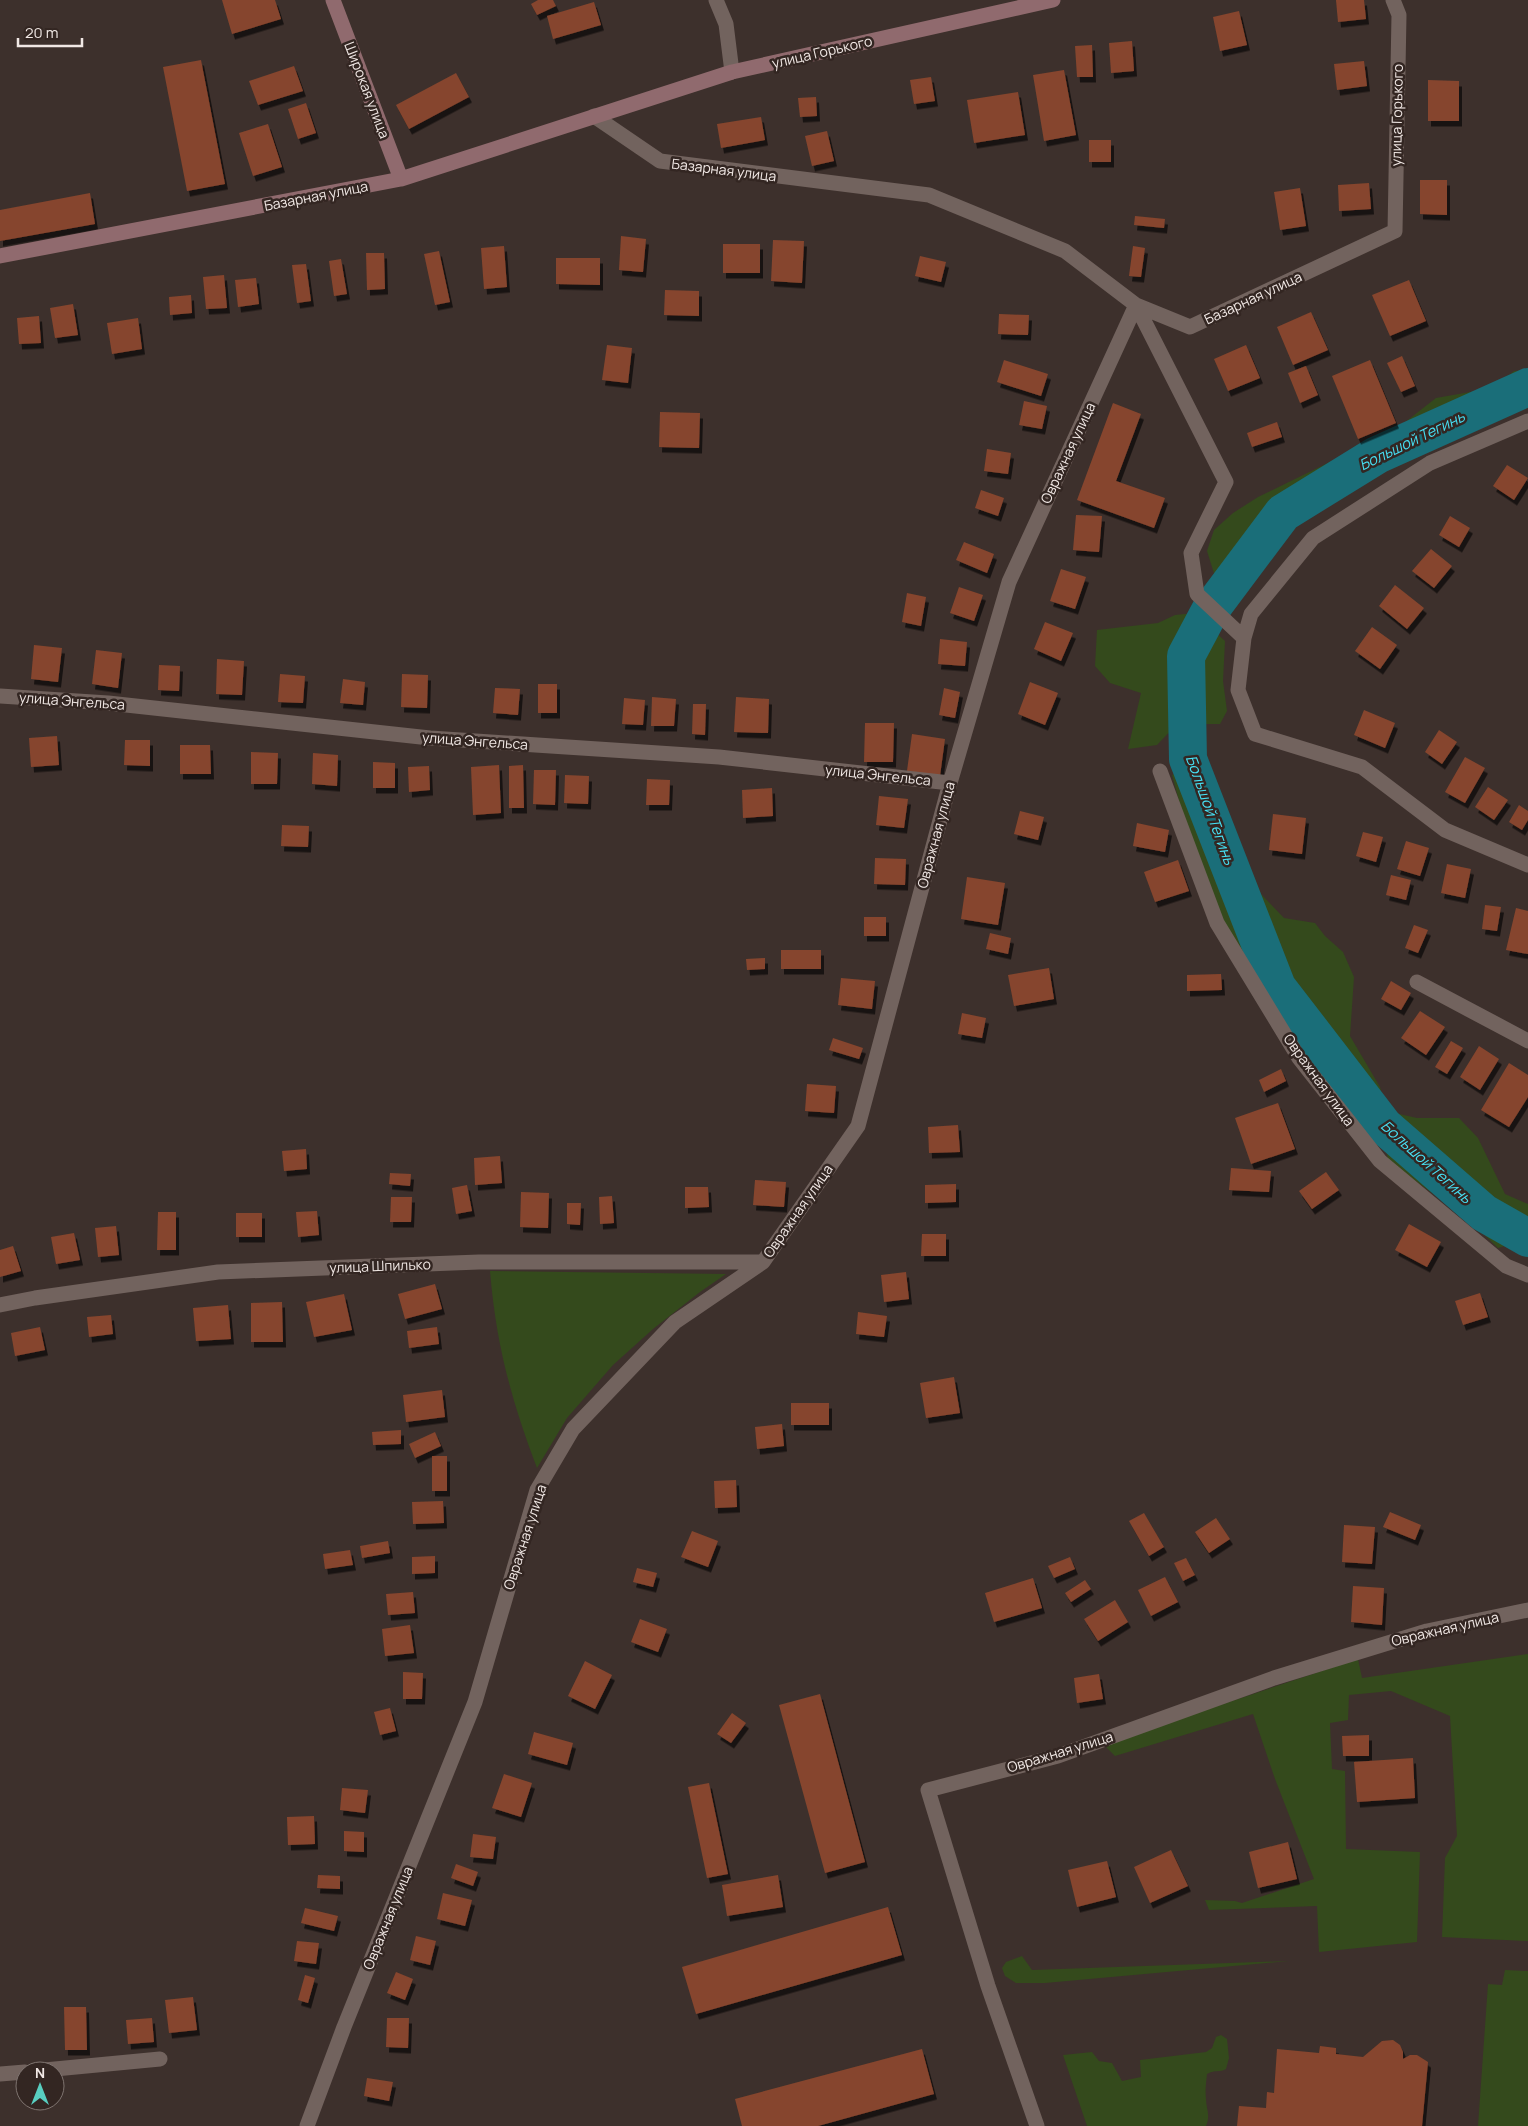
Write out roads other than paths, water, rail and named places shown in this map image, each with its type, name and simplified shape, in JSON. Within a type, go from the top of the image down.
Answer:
[{"type":"street","name":"Широкая улица","points":[[334,0],[401,179]]},
{"type":"street","points":[[716,0],[726,24],[732,72]]},
{"type":"street","name":"улица Горького","points":[[594,116],[732,72],[1053,0]]},
{"type":"street","name":"улица Горького","points":[[1393,0],[1399,15],[1395,232]]},
{"type":"street","name":"Базарная улица","points":[[0,256],[401,179],[594,116],[660,161],[929,195],[1065,251],[1136,305],[1190,327],[1395,232]]},
{"type":"street","points":[[1136,305],[1226,482],[1191,553],[1197,594],[1244,637]]},
{"type":"street","name":"Овражная улица","points":[[307,2126],[344,2027],[475,1702],[538,1490],[573,1429],[675,1322],[762,1262],[858,1126],[950,783],[1009,582],[1136,305]]},
{"type":"street","points":[[1528,421],[1430,463],[1313,538],[1251,614],[1244,637],[1238,690],[1255,734],[1362,766],[1445,830],[1528,865]]},
{"type":"street","name":"улица Энгельса","points":[[0,696],[108,703],[430,738],[719,757],[950,783]]},
{"type":"street","name":"Овражная улица","points":[[1160,772],[1217,923],[1299,1058],[1380,1161],[1506,1266],[1528,1274]]},
{"type":"street","points":[[1417,982],[1528,1041]]},
{"type":"street","name":"улица Шпилько","points":[[0,1305],[35,1298],[218,1272],[479,1262],[762,1262]]},
{"type":"street","name":"Овражная улица","points":[[1037,2126],[988,1986],[928,1790],[1058,1756],[1274,1678],[1427,1631],[1528,1610]]},
{"type":"street","points":[[65,2068],[160,2058]]},
{"type":"street","points":[[0,2074],[15,2073]]},
{"type":"waterway","name":"Большой Тегинь","points":[[1528,387],[1377,455],[1283,513],[1211,609],[1186,656],[1188,759],[1277,987],[1384,1126],[1484,1213],[1528,1238]]}]
